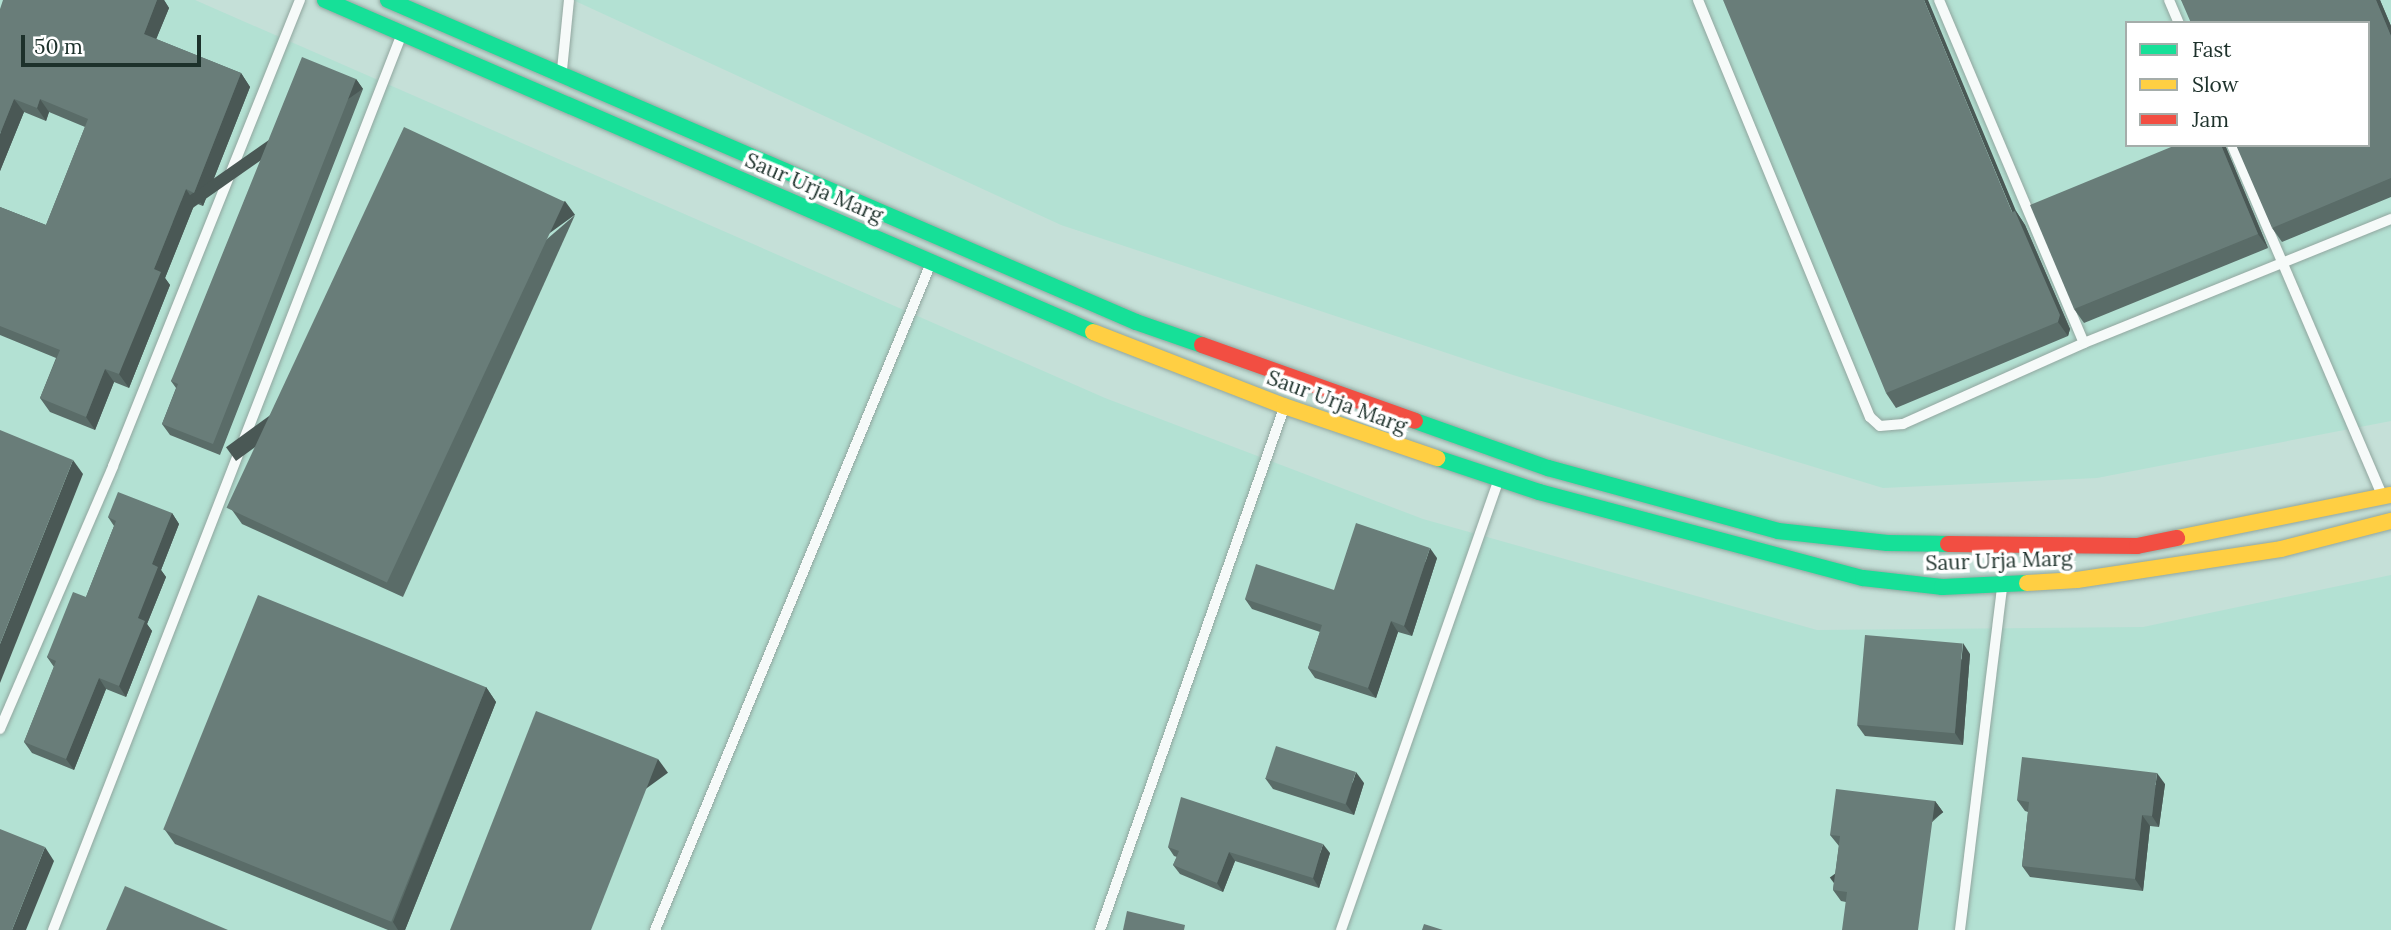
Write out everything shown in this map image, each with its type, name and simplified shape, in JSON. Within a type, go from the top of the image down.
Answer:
[{"type":"street","name":"Saur Urja Marg","points":[[325,0],[1122,344],[1284,406],[1499,479],[1863,578],[1942,587],[2002,586],[2138,573],[2268,551],[2391,519]]},
{"type":"street","name":"Saur Urja Marg","points":[[388,0],[1136,322],[1548,468],[1766,527],[1887,543],[2137,546],[2387,496]]},
{"type":"street","points":[[1381,440],[1390,411]]},
{"type":"lane","points":[[0,729],[113,466],[300,0]]},
{"type":"lane","points":[[558,101],[569,0]]},
{"type":"lane","points":[[1698,0],[1870,417],[1880,426],[1903,424],[2084,343],[2391,219]]},
{"type":"lane","points":[[1939,0],[2084,343]]},
{"type":"lane","points":[[2169,0],[2178,21]]},
{"type":"lane","points":[[53,930],[402,33]]},
{"type":"lane","points":[[2233,147],[2387,496],[2391,519]]},
{"type":"lane","points":[[655,930],[932,262]]},
{"type":"lane","points":[[1100,930],[1284,406]]},
{"type":"lane","points":[[1341,930],[1499,479]]},
{"type":"lane","points":[[1959,930],[2002,586]]},
{"type":"shaded area","points":[[0,0],[195,0],[1105,398],[1423,519],[1817,630],[2143,627],[2391,575],[2391,930],[0,930]]},
{"type":"shaded area","points":[[573,0],[2391,0],[2391,421],[2097,478],[1883,488],[1513,375],[1061,225]]},
{"type":"building","points":[[3,0],[157,0],[144,34],[241,73],[194,193],[186,189],[154,269],[161,272],[119,374],[105,369],[86,417],[40,398],[60,350],[0,326],[0,207],[46,225],[88,119],[40,99],[37,108],[14,99],[0,134],[0,9]]},
{"type":"building","points":[[1723,0],[1924,0],[2012,212],[2015,211],[2060,315],[2058,322],[1886,393]]},
{"type":"building","points":[[2181,0],[2376,0],[2391,36],[2391,178],[2272,228],[2237,147],[2370,147],[2370,21],[2190,21]]},
{"type":"building","points":[[302,57],[356,79],[213,444],[162,424],[178,384],[171,381]]},
{"type":"building","points":[[404,127],[564,202],[387,582],[227,508]]},
{"type":"building","points":[[2171,147],[2222,147],[2258,234],[2074,309],[2030,205]]},
{"type":"building","points":[[0,430],[73,460],[0,644]]},
{"type":"building","points":[[118,492],[172,513],[152,564],[158,567],[138,618],[145,621],[119,686],[99,678],[66,759],[24,742],[56,661],[47,657],[73,592],[86,597],[116,521],[108,517]]},
{"type":"building","points":[[1356,523],[1430,548],[1404,626],[1391,621],[1368,688],[1308,668],[1322,625],[1245,599],[1256,564],[1334,590]]},
{"type":"building","points":[[258,595],[486,687],[391,922],[163,830]]},
{"type":"building","points":[[1865,635],[1963,644],[1955,733],[1857,725]]},
{"type":"building","points":[[536,711],[658,759],[591,930],[450,930]]},
{"type":"building","points":[[1276,746],[1356,772],[1345,804],[1265,778]]},
{"type":"building","points":[[2022,757],[2157,773],[2152,816],[2142,815],[2135,879],[2022,866],[2029,802],[2017,800]]},
{"type":"building","points":[[1836,789],[1935,801],[1918,930],[1842,930],[1847,892],[1833,890],[1840,836],[1830,835]]},
{"type":"building","points":[[1181,797],[1323,844],[1313,878],[1229,852],[1217,883],[1173,865],[1179,851],[1168,847]]},
{"type":"building","points":[[0,829],[45,847],[12,930],[0,930]]},
{"type":"building","points":[[125,886],[228,930],[106,930]]},
{"type":"building","points":[[1127,911],[1185,925],[1184,930],[1123,930]]},
{"type":"building","points":[[1424,924],[1443,930],[1422,930]]},
{"type":"traffic: fast","points":[[325,0],[1093,332]]},
{"type":"traffic: fast","points":[[388,0],[1136,322],[1202,345]]},
{"type":"traffic: fast","points":[[1415,421],[1548,468],[1778,531],[1887,543],[1948,544]]},
{"type":"traffic: fast","points":[[1437,458],[1539,492],[1863,578],[1942,587],[2027,583]]},
{"type":"traffic: slow","points":[[1093,332],[1284,406],[1437,458]]},
{"type":"traffic: slow","points":[[2177,538],[2391,495]]},
{"type":"traffic: slow","points":[[2027,583],[2077,580],[2281,549],[2391,521]]},
{"type":"traffic: jam","points":[[1202,345],[1415,421]]},
{"type":"traffic: jam","points":[[1948,544],[2137,546],[2177,538]]}]
